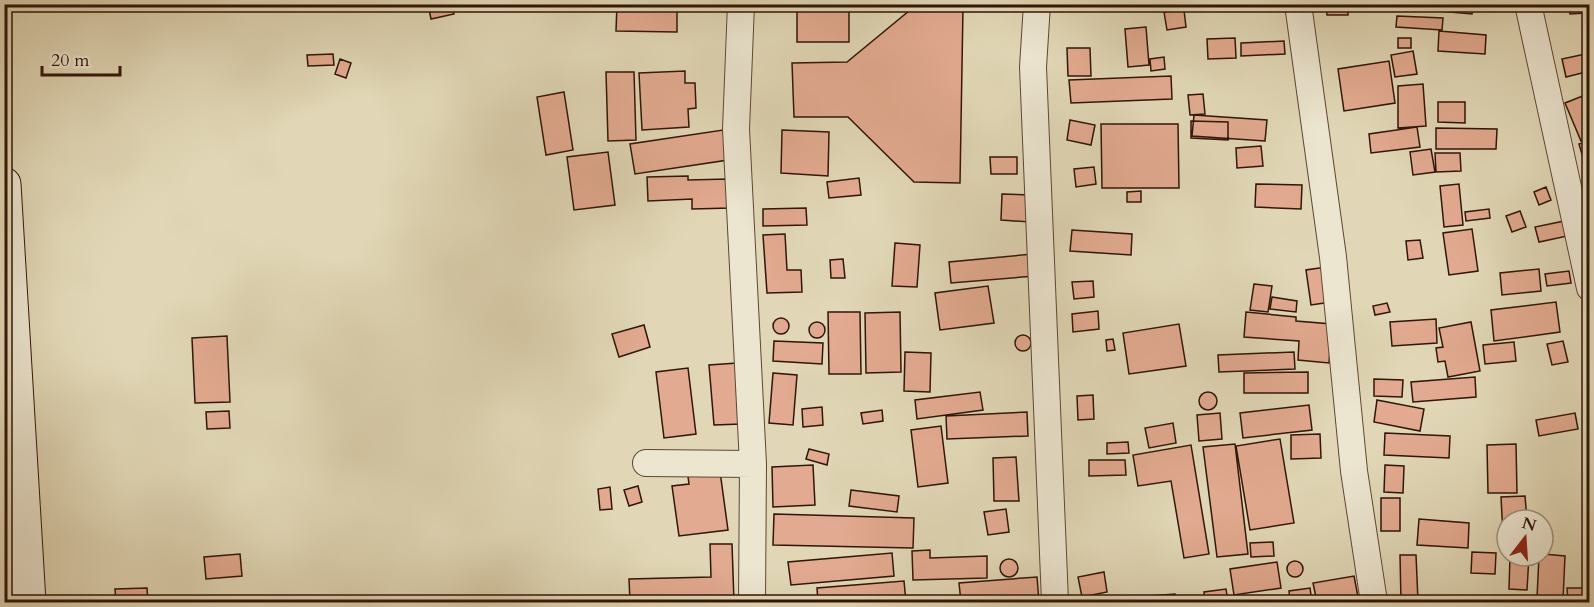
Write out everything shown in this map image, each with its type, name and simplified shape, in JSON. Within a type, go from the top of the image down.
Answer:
[{"type":"main road","points":[[4,184],[29,603]]},
{"type":"street","points":[[741,4],[735,129],[753,464],[752,603]]},
{"type":"street","points":[[1037,4],[1033,67],[1055,603]]},
{"type":"street","points":[[1298,4],[1333,257],[1354,471],[1374,603]]},
{"type":"street","points":[[1528,4],[1590,288]]},
{"type":"street","points":[[646,462],[753,464]]},
{"type":"building","points":[[428,4],[452,4],[454,14],[431,19]]},
{"type":"building","points":[[617,4],[677,4],[677,32],[616,31]]},
{"type":"building","points":[[797,4],[849,4],[849,42],[797,42]]},
{"type":"building","points":[[1326,4],[1348,4],[1348,15],[1327,15]]},
{"type":"building","points":[[1399,4],[1423,4],[1423,9],[1399,8]]},
{"type":"building","points":[[1427,4],[1473,4],[1472,14],[1427,10]]},
{"type":"building","points":[[1550,4],[1590,5],[1586,6],[1586,13],[1570,14],[1569,6],[1550,7]]},
{"type":"building","points":[[915,6],[963,7],[960,183],[914,182],[848,117],[794,117],[792,63],[847,62]]},
{"type":"building","points":[[1184,10],[1186,27],[1167,30],[1164,12]]},
{"type":"building","points":[[1397,16],[1443,18],[1442,30],[1396,27]]},
{"type":"building","points":[[1146,27],[1149,65],[1128,67],[1125,29]]},
{"type":"building","points":[[1439,31],[1486,35],[1485,54],[1438,51]]},
{"type":"building","points":[[1235,38],[1236,58],[1208,59],[1207,39]]},
{"type":"building","points":[[1398,38],[1411,38],[1411,48],[1398,48]]},
{"type":"building","points":[[1284,41],[1285,54],[1241,56],[1241,43]]},
{"type":"building","points":[[1067,48],[1090,48],[1091,76],[1068,76]]},
{"type":"building","points":[[1413,51],[1417,74],[1395,77],[1391,55]]},
{"type":"building","points":[[1590,53],[1590,71],[1566,77],[1562,59]]},
{"type":"building","points":[[333,54],[334,65],[308,66],[307,55]]},
{"type":"building","points":[[1164,57],[1165,69],[1151,71],[1150,59]]},
{"type":"building","points":[[340,59],[351,63],[346,78],[335,74]]},
{"type":"building","points":[[1389,61],[1395,103],[1344,111],[1338,69]]},
{"type":"building","points":[[685,71],[685,83],[695,83],[696,108],[688,109],[689,127],[642,130],[639,73]]},
{"type":"building","points":[[606,72],[634,72],[636,140],[608,141]]},
{"type":"building","points":[[1171,76],[1172,99],[1071,103],[1069,80]]},
{"type":"building","points":[[1423,84],[1426,126],[1398,128],[1398,86]]},
{"type":"building","points":[[564,92],[573,150],[546,155],[537,97]]},
{"type":"building","points":[[1590,93],[1590,138],[1581,141],[1565,103]]},
{"type":"building","points":[[1203,94],[1205,114],[1190,115],[1188,95]]},
{"type":"building","points":[[1438,102],[1465,102],[1465,123],[1438,122]]},
{"type":"building","points":[[1194,115],[1267,120],[1265,141],[1192,136]]},
{"type":"building","points":[[1070,120],[1095,125],[1091,145],[1067,140]]},
{"type":"building","points":[[1191,121],[1228,122],[1228,140],[1191,138]]},
{"type":"building","points":[[1101,124],[1178,124],[1179,188],[1102,188]]},
{"type":"building","points":[[1417,127],[1420,147],[1371,153],[1369,134]]},
{"type":"building","points":[[1436,128],[1497,129],[1496,149],[1436,149]]},
{"type":"building","points":[[723,130],[728,160],[635,174],[630,144]]},
{"type":"building","points":[[782,130],[829,132],[828,176],[781,173]]},
{"type":"building","points":[[1590,141],[1590,159],[1584,161],[1579,144]]},
{"type":"building","points":[[1261,146],[1263,166],[1237,168],[1236,148]]},
{"type":"building","points":[[1431,149],[1435,172],[1413,175],[1410,152]]},
{"type":"building","points":[[608,152],[615,205],[574,210],[567,157]]},
{"type":"building","points":[[1435,153],[1460,153],[1461,171],[1436,172]]},
{"type":"building","points":[[990,157],[1017,157],[1017,174],[991,174]]},
{"type":"building","points":[[1094,167],[1096,184],[1076,187],[1074,169]]},
{"type":"building","points":[[688,176],[688,180],[728,179],[730,208],[692,209],[692,199],[648,201],[647,177]]},
{"type":"building","points":[[859,178],[861,195],[829,198],[827,182]]},
{"type":"building","points":[[1256,184],[1302,185],[1301,209],[1255,207]]},
{"type":"building","points":[[1459,184],[1463,225],[1444,227],[1440,186]]},
{"type":"building","points":[[1546,187],[1551,200],[1539,205],[1534,192]]},
{"type":"building","points":[[1141,191],[1141,202],[1127,202],[1127,192]]},
{"type":"building","points":[[1002,194],[1031,195],[1030,222],[1001,220]]},
{"type":"building","points":[[806,208],[807,225],[763,226],[763,209]]},
{"type":"building","points":[[1489,209],[1490,218],[1466,221],[1465,212]]},
{"type":"building","points":[[1520,211],[1526,227],[1512,232],[1506,216]]},
{"type":"building","points":[[1569,220],[1572,235],[1539,242],[1535,227]]},
{"type":"building","points":[[1472,229],[1478,271],[1449,275],[1443,233]]},
{"type":"building","points":[[1072,230],[1132,234],[1131,255],[1070,251]]},
{"type":"building","points":[[785,234],[787,270],[801,270],[802,292],[767,293],[763,235]]},
{"type":"building","points":[[1420,240],[1423,258],[1408,260],[1406,241]]},
{"type":"building","points":[[895,243],[920,245],[917,287],[892,286]]},
{"type":"building","points":[[1033,254],[1035,276],[951,283],[949,262]]},
{"type":"building","points":[[843,259],[845,278],[831,278],[830,260]]},
{"type":"building","points":[[1326,267],[1331,302],[1311,305],[1306,270]]},
{"type":"building","points":[[1539,269],[1541,291],[1502,295],[1500,273]]},
{"type":"building","points":[[1569,271],[1571,283],[1547,286],[1545,274]]},
{"type":"building","points":[[1093,281],[1094,297],[1074,299],[1072,282]]},
{"type":"building","points":[[1254,284],[1272,286],[1268,312],[1250,310]]},
{"type":"building","points":[[988,286],[994,323],[940,330],[935,293]]},
{"type":"building","points":[[1272,297],[1297,301],[1296,312],[1270,309]]},
{"type":"building","points":[[1556,302],[1560,332],[1494,341],[1491,310]]},
{"type":"building","points":[[1387,303],[1390,312],[1375,315],[1373,306]]},
{"type":"building","points":[[1098,311],[1099,329],[1073,332],[1072,314]]},
{"type":"building","points":[[828,312],[860,312],[861,374],[829,374]]},
{"type":"building","points":[[900,312],[901,372],[866,373],[865,313]]},
{"type":"building","points":[[1246,312],[1296,317],[1296,321],[1332,324],[1329,363],[1298,360],[1299,341],[1244,337]]},
{"type":"building","points":[[781,318],[789,326],[781,334],[773,326]]},
{"type":"building","points":[[1436,319],[1437,343],[1392,346],[1390,322]]},
{"type":"building","points":[[817,322],[825,330],[817,338],[809,330]]},
{"type":"building","points":[[1471,322],[1480,371],[1448,377],[1445,361],[1438,362],[1436,348],[1443,347],[1439,328]]},
{"type":"building","points":[[1179,324],[1186,366],[1129,374],[1123,333]]},
{"type":"building","points":[[644,325],[650,347],[619,357],[612,334]]},
{"type":"building","points":[[1020,335],[1026,335],[1031,343],[1029,349],[1020,351],[1015,346],[1015,340]]},
{"type":"building","points":[[227,336],[230,402],[195,403],[192,338]]},
{"type":"building","points":[[1113,339],[1115,350],[1107,351],[1106,340]]},
{"type":"building","points":[[774,341],[823,343],[822,364],[773,361]]},
{"type":"building","points":[[1563,341],[1568,362],[1552,365],[1547,344]]},
{"type":"building","points":[[1514,342],[1516,361],[1485,364],[1483,345]]},
{"type":"building","points":[[905,352],[931,353],[930,392],[904,391]]},
{"type":"building","points":[[1294,352],[1295,369],[1219,372],[1218,355]]},
{"type":"building","points":[[737,363],[741,424],[714,425],[709,365]]},
{"type":"building","points":[[688,368],[696,434],[664,438],[656,372]]},
{"type":"building","points":[[1308,372],[1308,393],[1244,393],[1244,373]]},
{"type":"building","points":[[773,373],[797,375],[793,425],[769,423]]},
{"type":"building","points":[[1475,377],[1476,397],[1413,402],[1411,382]]},
{"type":"building","points":[[1374,379],[1403,380],[1402,397],[1374,396]]},
{"type":"building","points":[[980,392],[983,410],[917,419],[915,400]]},
{"type":"building","points":[[1208,392],[1214,395],[1217,401],[1214,407],[1208,410],[1202,407],[1199,401],[1202,395]]},
{"type":"building","points":[[1093,395],[1094,419],[1078,420],[1077,396]]},
{"type":"building","points":[[1377,400],[1424,409],[1420,431],[1374,422]]},
{"type":"building","points":[[1309,405],[1312,430],[1243,438],[1240,413]]},
{"type":"building","points":[[822,407],[823,425],[803,427],[802,409]]},
{"type":"building","points":[[882,410],[883,421],[863,424],[861,413]]},
{"type":"building","points":[[229,411],[230,428],[207,429],[206,412]]},
{"type":"building","points":[[1027,412],[1028,436],[947,439],[946,416]]},
{"type":"building","points":[[1220,413],[1222,439],[1199,441],[1197,415]]},
{"type":"building","points":[[1575,413],[1578,429],[1539,436],[1536,420]]},
{"type":"building","points":[[1173,423],[1176,443],[1149,448],[1145,428]]},
{"type":"building","points":[[941,426],[948,483],[918,487],[911,430]]},
{"type":"building","points":[[1385,433],[1450,436],[1449,458],[1384,455]]},
{"type":"building","points":[[1320,434],[1321,458],[1291,459],[1291,435]]},
{"type":"building","points":[[1280,439],[1294,523],[1250,530],[1236,446]]},
{"type":"building","points":[[1128,442],[1129,453],[1107,454],[1107,443]]},
{"type":"building","points":[[1235,444],[1248,554],[1217,557],[1203,447]]},
{"type":"building","points":[[1516,444],[1517,493],[1488,493],[1487,445]]},
{"type":"building","points":[[1191,445],[1209,554],[1184,558],[1171,481],[1138,486],[1133,455]]},
{"type":"building","points":[[809,449],[829,454],[827,465],[806,459]]},
{"type":"building","points":[[1016,457],[1019,501],[994,501],[993,458]]},
{"type":"building","points":[[1089,460],[1125,460],[1126,475],[1089,476]]},
{"type":"building","points":[[719,464],[728,530],[679,536],[672,486],[689,484],[687,469]]},
{"type":"building","points":[[813,465],[815,505],[773,507],[772,467]]},
{"type":"building","points":[[1385,465],[1404,466],[1403,493],[1384,492]]},
{"type":"building","points":[[638,486],[642,502],[629,506],[624,490]]},
{"type":"building","points":[[610,487],[612,509],[600,510],[598,489]]},
{"type":"building","points":[[851,490],[899,496],[897,512],[849,506]]},
{"type":"building","points":[[1525,496],[1526,508],[1502,508],[1501,497]]},
{"type":"building","points":[[1381,498],[1400,498],[1400,531],[1381,531]]},
{"type":"building","points":[[1006,509],[1009,532],[988,535],[984,512]]},
{"type":"building","points":[[774,514],[914,518],[913,548],[773,545]]},
{"type":"building","points":[[1419,519],[1469,523],[1468,548],[1417,545]]},
{"type":"building","points":[[1273,542],[1274,556],[1251,557],[1250,543]]},
{"type":"building","points":[[710,544],[732,544],[734,602],[630,602],[629,579],[711,577]]},
{"type":"building","points":[[930,550],[930,558],[987,556],[987,578],[913,580],[912,551]]},
{"type":"building","points":[[1472,552],[1495,553],[1495,574],[1471,573]]},
{"type":"building","points":[[892,553],[894,576],[791,585],[788,562]]},
{"type":"building","points":[[240,554],[242,576],[206,579],[204,557]]},
{"type":"building","points":[[1400,555],[1416,555],[1418,601],[1401,602]]},
{"type":"building","points":[[1555,555],[1565,556],[1563,600],[1537,598],[1538,568],[1555,568]]},
{"type":"building","points":[[1009,559],[1015,562],[1018,568],[1015,574],[1009,577],[1003,574],[1000,568],[1003,562]]},
{"type":"building","points":[[1295,561],[1303,569],[1295,577],[1287,569]]},
{"type":"building","points":[[1277,562],[1281,588],[1234,595],[1230,569]]},
{"type":"building","points":[[1510,568],[1528,568],[1527,590],[1509,589]]},
{"type":"building","points":[[1104,572],[1107,592],[1082,597],[1078,577]]},
{"type":"building","points":[[1354,576],[1359,602],[1317,602],[1313,583]]},
{"type":"building","points":[[1037,577],[1039,602],[961,602],[959,583]]},
{"type":"building","points":[[904,581],[906,602],[818,602],[817,588]]},
{"type":"building","points":[[147,588],[148,602],[116,602],[115,589]]},
{"type":"building","points":[[1310,588],[1312,602],[1290,602],[1289,591]]},
{"type":"building","points":[[1567,588],[1590,588],[1590,602],[1568,602]]},
{"type":"building","points":[[1226,589],[1228,602],[1205,602],[1204,592]]},
{"type":"building","points":[[1175,594],[1176,602],[1136,602],[1135,597]]},
{"type":"building","points":[[1457,596],[1472,596],[1472,602],[1457,602]]}]
